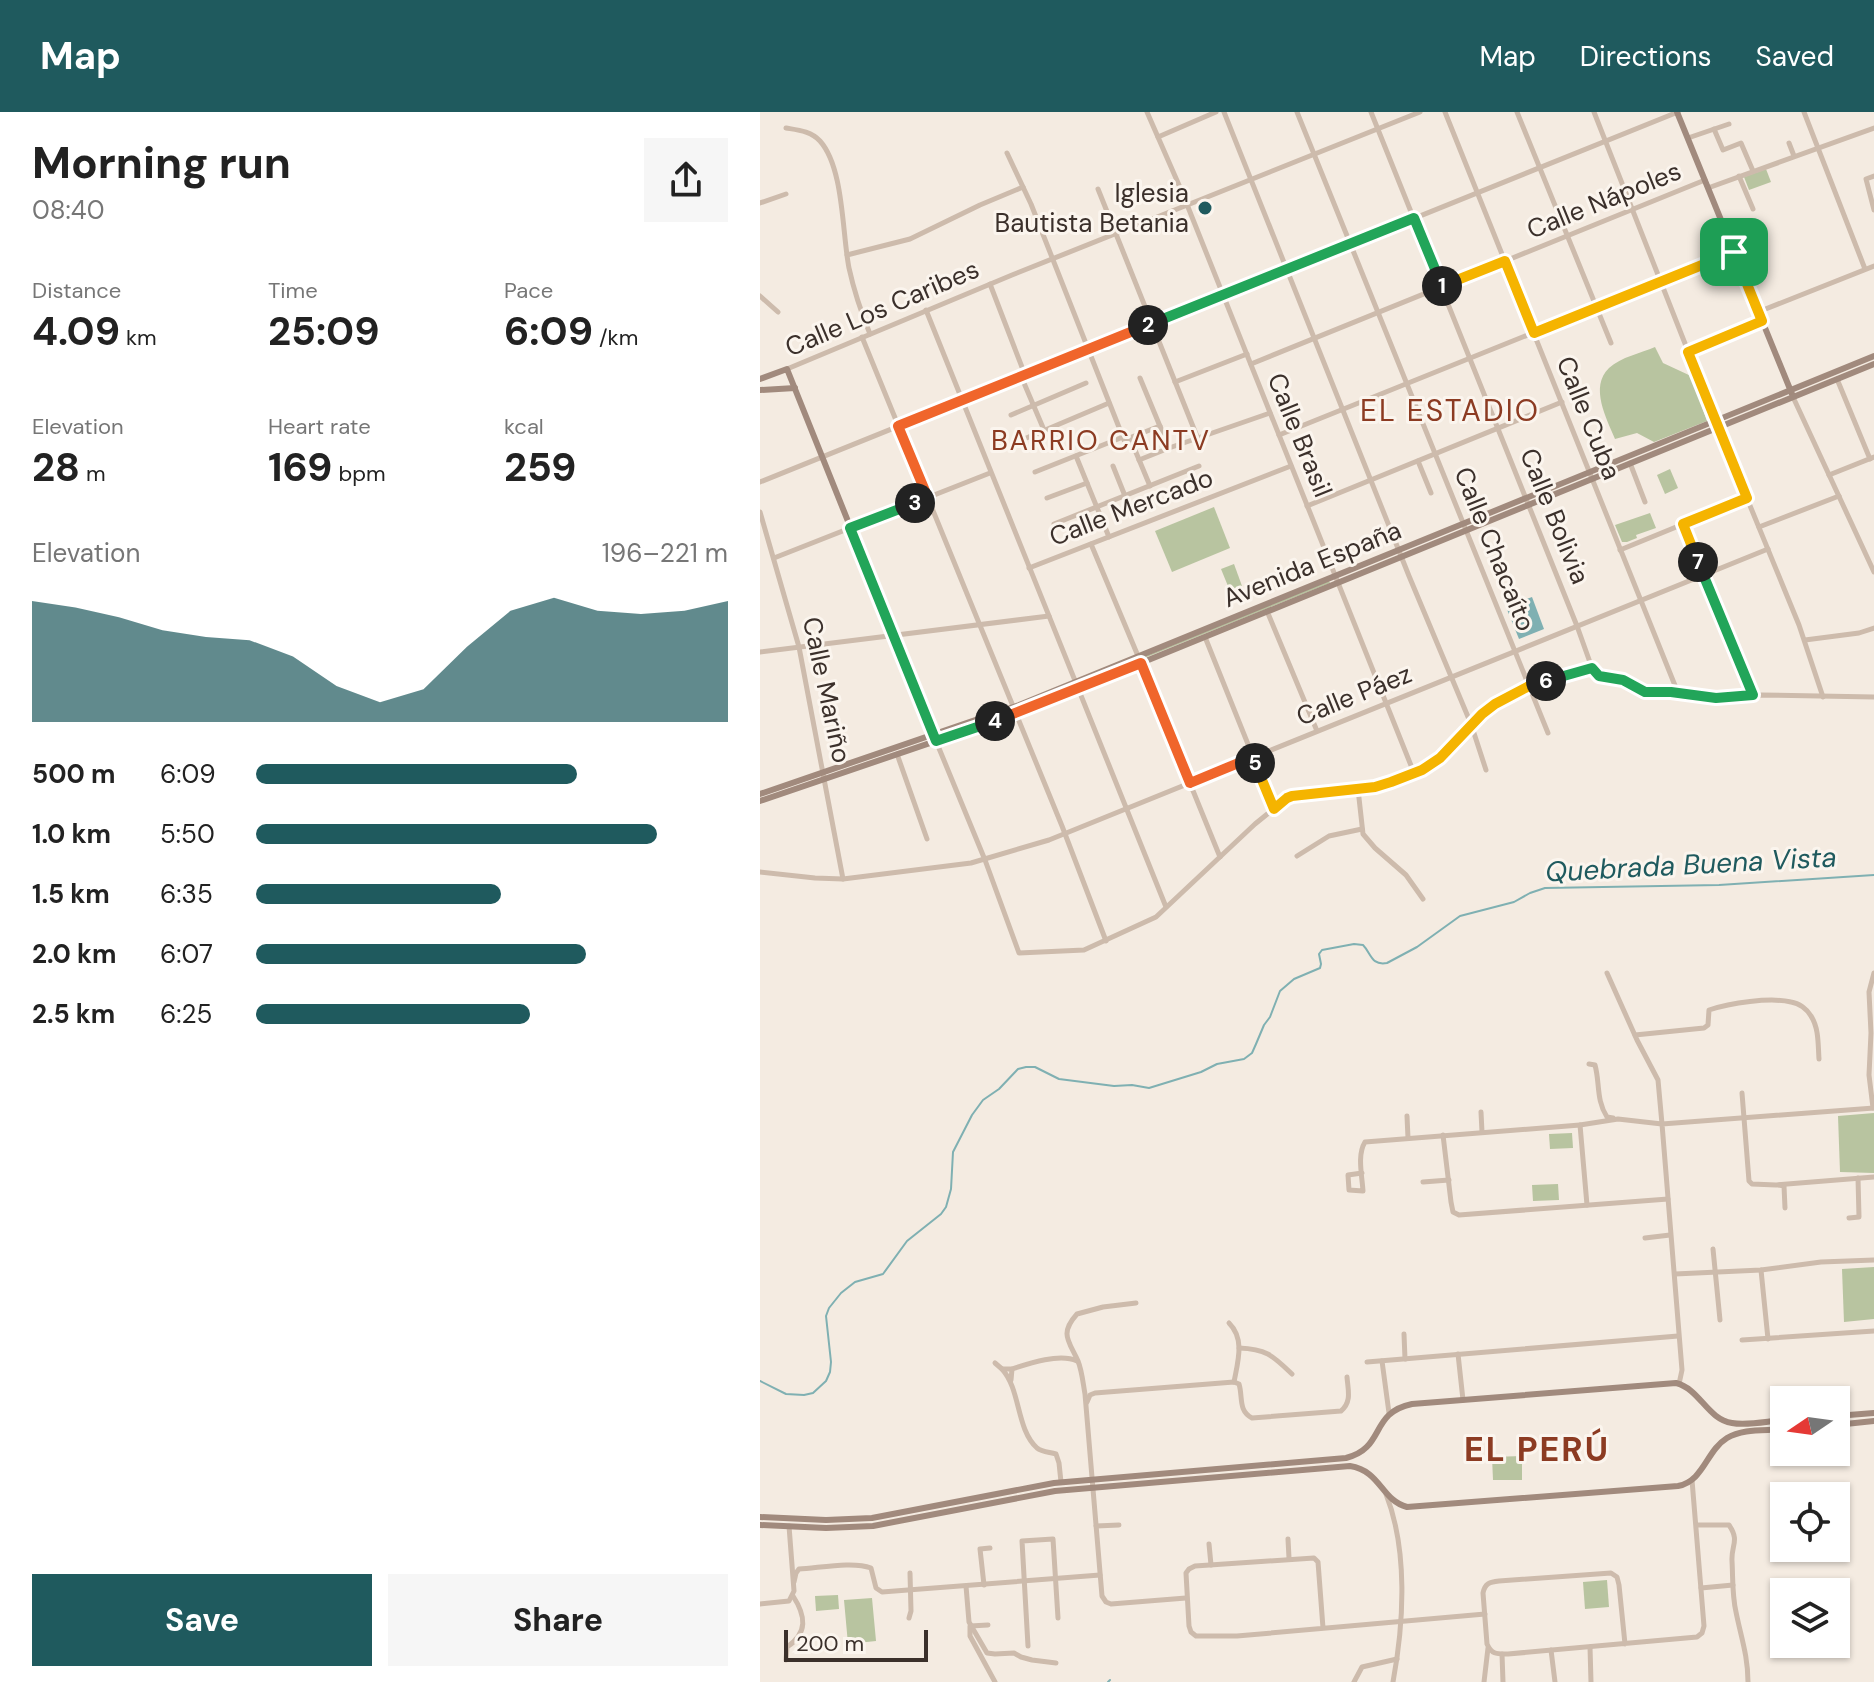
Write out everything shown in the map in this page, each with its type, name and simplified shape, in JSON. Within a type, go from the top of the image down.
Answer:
[{"type":"street","name":"Calle Brasil","points":[[1147,112],[1187,204],[1414,773]]},
{"type":"street","points":[[1158,137],[1216,112]]},
{"type":"street","points":[[1224,112],[1471,724],[1486,770]]},
{"type":"street","name":"Calle Chacaíto","points":[[1297,112],[1548,733]]},
{"type":"street","name":"Calle Bolivia","points":[[1371,112],[1592,668]]},
{"type":"street","name":"Calle Los Caribes","points":[[760,379],[1420,112]]},
{"type":"street","name":"Calle Cuba","points":[[1445,112],[1678,693]]},
{"type":"street","points":[[1517,112],[1611,343]]},
{"type":"street","points":[[1594,112],[1805,640],[1823,697]]},
{"type":"street","points":[[760,482],[1678,112],[1792,394],[1874,572]]},
{"type":"street","points":[[1804,112],[1874,274]]},
{"type":"street","points":[[1688,138],[1729,124]]},
{"type":"street","points":[[786,128],[811,134],[828,153],[838,187],[854,290],[870,334]]},
{"type":"street","name":"Calle Nápoles","points":[[1251,364],[1633,210],[1874,128]]},
{"type":"street","points":[[1714,129],[1723,150],[1741,143],[1753,171]]},
{"type":"street","points":[[1789,143],[1794,156]]},
{"type":"street","points":[[1007,153],[1053,259],[1109,403],[1150,486]]},
{"type":"street","points":[[1739,176],[1753,209]]},
{"type":"street","points":[[1874,176],[1866,179],[1874,210]]},
{"type":"street","points":[[847,255],[910,239],[1023,187]]},
{"type":"street","points":[[1098,189],[1198,439]]},
{"type":"street","points":[[760,203],[786,194]]},
{"type":"street","points":[[1279,435],[1734,252]]},
{"type":"street","points":[[1758,312],[1870,267]]},
{"type":"street","points":[[990,284],[1044,430]]},
{"type":"street","points":[[760,296],[778,312]]},
{"type":"street","points":[[926,310],[1167,907]]},
{"type":"street","points":[[1688,352],[1762,321]]},
{"type":"street","points":[[862,337],[1106,941]]},
{"type":"street","points":[[1175,382],[1247,354]]},
{"type":"street","name":"Avenida España","points":[[760,801],[824,775],[1014,711],[1792,394],[1874,356]]},
{"type":"street","name":"Avenida España","points":[[1792,394],[1874,364]]},
{"type":"street","points":[[787,369],[985,860],[1019,953],[1079,951],[1148,921],[1290,797],[1384,785],[1414,773],[1434,763],[1495,704],[1529,686],[1592,668],[1599,676],[1623,680],[1643,692],[1716,698],[1753,695],[1874,697]]},
{"type":"street","points":[[1140,378],[1169,448]]},
{"type":"street","points":[[1829,475],[1872,458],[1837,379]]},
{"type":"street","points":[[1011,415],[1086,383]]},
{"type":"street","name":"Calle Los Caribes","points":[[760,390],[795,388]]},
{"type":"street","points":[[1307,506],[1562,402]]},
{"type":"street","points":[[1024,439],[1109,403]]},
{"type":"street","points":[[1139,460],[1270,413]]},
{"type":"street","name":"Avenida España","points":[[1590,476],[1630,463],[1717,424]]},
{"type":"street","points":[[1035,472],[1160,426]]},
{"type":"street","points":[[1076,456],[1109,537]]},
{"type":"street","points":[[1418,461],[1431,493]]},
{"type":"street","points":[[1630,463],[1645,502]]},
{"type":"street","points":[[1113,466],[1125,496]]},
{"type":"street","points":[[1054,524],[1199,466]]},
{"type":"street","name":"Calle Mercado","points":[[1029,568],[1291,466]]},
{"type":"street","points":[[774,558],[990,473]]},
{"type":"street","points":[[1047,498],[1087,483]]},
{"type":"street","points":[[1759,527],[1839,496]]},
{"type":"street","points":[[1620,550],[1747,498]]},
{"type":"street","name":"Calle Mariño","points":[[760,512],[799,647],[843,879]]},
{"type":"street","points":[[1683,524],[1753,695]]},
{"type":"street","points":[[1091,544],[1220,857]]},
{"type":"street","name":"Calle Páez","points":[[760,872],[843,879],[985,860],[1065,834],[1768,549]]},
{"type":"street","name":"Avenida España","points":[[1140,660],[1205,637],[1336,579]]},
{"type":"street","points":[[1267,611],[1317,731]]},
{"type":"street","points":[[760,652],[1049,616]]},
{"type":"street","points":[[1805,640],[1874,628]]},
{"type":"street","points":[[1205,637],[1274,809]]},
{"type":"street","name":"Avenida España","points":[[760,794],[897,754],[935,737]]},
{"type":"street","points":[[897,754],[927,839]]},
{"type":"street","points":[[1358,789],[1362,829],[1368,840],[1411,881],[1423,899]]},
{"type":"street","points":[[1297,856],[1329,836],[1362,829]]},
{"type":"street","points":[[1607,973],[1658,1080],[1682,1370],[1679,1384]]},
{"type":"street","points":[[1589,1064],[1595,1065],[1597,1092],[1603,1111],[1607,1117],[1618,1119],[1662,1124],[1874,1108],[1869,1075],[1869,992],[1874,973]]},
{"type":"street","points":[[1635,1035],[1704,1028],[1708,1025],[1709,1010],[1720,1007],[1761,1001],[1790,1001],[1805,1009],[1813,1018],[1819,1059]]},
{"type":"street","points":[[1742,1093],[1749,1181],[1752,1184],[1784,1186],[1785,1208]]},
{"type":"street","points":[[1481,1112],[1482,1132]]},
{"type":"street","points":[[1407,1116],[1408,1138]]},
{"type":"street","points":[[1362,1173],[1361,1153],[1365,1142],[1580,1125],[1618,1119]]},
{"type":"street","points":[[1580,1125],[1587,1205]]},
{"type":"street","points":[[1443,1135],[1453,1212],[1459,1215],[1668,1199]]},
{"type":"street","points":[[1776,1185],[1874,1177]]},
{"type":"street","points":[[1849,1218],[1859,1217],[1858,1178]]},
{"type":"street","points":[[1423,1182],[1449,1180]]},
{"type":"street","points":[[1645,1238],[1670,1235]]},
{"type":"street","points":[[1713,1249],[1720,1320]]},
{"type":"street","points":[[1675,1274],[1874,1260]]},
{"type":"street","points":[[1761,1270],[1768,1339]]},
{"type":"street","points":[[1136,1303],[1077,1314],[1066,1335],[1078,1362],[1085,1394],[1102,1596],[1111,1604],[1186,1598]]},
{"type":"street","points":[[1229,1323],[1239,1338],[1234,1382]]},
{"type":"street","points":[[1742,1340],[1874,1331]]},
{"type":"street","points":[[1404,1334],[1405,1359]]},
{"type":"street","points":[[1367,1362],[1678,1336]]},
{"type":"street","points":[[1239,1348],[1253,1348],[1272,1354],[1292,1374]]},
{"type":"street","points":[[1458,1354],[1463,1400]]},
{"type":"street","points":[[1002,1369],[1065,1357],[1078,1362]]},
{"type":"street","points":[[1382,1361],[1389,1413]]},
{"type":"street","points":[[995,1363],[1011,1380]]},
{"type":"street","points":[[1012,1369],[1011,1380],[1026,1431],[1040,1450],[1056,1454],[1061,1482]]},
{"type":"street","points":[[1086,1406],[1090,1395],[1095,1393],[1234,1382],[1239,1384],[1242,1410],[1252,1418],[1341,1411],[1349,1400],[1347,1377]]},
{"type":"street","points":[[760,1525],[826,1528],[873,1526],[1092,1484],[1349,1457],[1372,1442],[1389,1413],[1408,1404],[1679,1384],[1691,1390],[1714,1415],[1730,1423],[1770,1421]]},
{"type":"street","points":[[1850,1415],[1874,1413]]},
{"type":"street","points":[[1850,1424],[1874,1421]]},
{"type":"street","points":[[760,1517],[826,1520],[872,1518],[1061,1482],[1092,1484],[1350,1466],[1369,1473],[1396,1503],[1411,1508],[1678,1486],[1692,1480],[1716,1447],[1729,1437],[1770,1430]]},
{"type":"street","points":[[1488,1647],[1495,1654],[1502,1654],[1697,1637],[1702,1633],[1704,1626],[1692,1480]]},
{"type":"street","points":[[1384,1490],[1394,1514],[1402,1593],[1393,1682]]},
{"type":"street","points":[[1096,1526],[1119,1525]]},
{"type":"street","points":[[1697,1525],[1729,1525],[1733,1530],[1736,1545],[1731,1560],[1733,1585],[1748,1663],[1748,1682]]},
{"type":"street","points":[[760,1604],[789,1601],[793,1596],[789,1526]]},
{"type":"street","points":[[1028,1646],[1022,1541],[1053,1539],[1058,1618]]},
{"type":"street","points":[[1288,1539],[1289,1558]]},
{"type":"street","points":[[1209,1544],[1211,1565]]},
{"type":"street","points":[[984,1585],[980,1549],[990,1548]]},
{"type":"street","points":[[1323,1628],[1318,1562],[1314,1558],[1211,1565],[1189,1569],[1186,1573],[1191,1632],[1196,1636],[1237,1636],[1485,1614]]},
{"type":"street","points":[[793,1564],[799,1569],[866,1565],[871,1568],[876,1588],[882,1592],[1100,1575]]},
{"type":"street","points":[[794,1582],[799,1569]]},
{"type":"street","points":[[909,1618],[910,1573]]},
{"type":"street","points":[[1484,1682],[1488,1647],[1483,1593],[1490,1582],[1611,1573],[1617,1577],[1619,1585],[1625,1644]]},
{"type":"street","points":[[1701,1588],[1733,1585]]},
{"type":"street","points":[[966,1586],[970,1636],[995,1682]]},
{"type":"street","points":[[786,1660],[785,1646],[801,1637],[803,1628],[799,1605],[793,1596]]},
{"type":"street","points":[[970,1626],[988,1625]]},
{"type":"street","points":[[970,1626],[987,1653],[1014,1653],[1032,1660],[1056,1663]]},
{"type":"street","points":[[1590,1647],[1591,1682]]},
{"type":"street","points":[[1551,1650],[1555,1682]]},
{"type":"street","points":[[1502,1654],[1503,1682]]},
{"type":"street","points":[[1354,1682],[1362,1667],[1397,1659]]},
{"type":"green space","points":[[1766,169],[1771,182],[1749,190],[1744,177]]},
{"type":"green space","points":[[1655,347],[1663,363],[1691,376],[1707,421],[1654,442],[1637,433],[1615,439],[1600,394],[1603,376],[1619,361]]},
{"type":"green space","points":[[1670,469],[1678,488],[1665,494],[1657,475]]},
{"type":"green space","points":[[1214,507],[1230,548],[1172,572],[1155,531]]},
{"type":"green space","points":[[1650,513],[1656,528],[1622,542],[1615,525]]},
{"type":"green space","points":[[1234,564],[1242,586],[1230,591],[1221,569]]},
{"type":"green space","points":[[1330,583],[1085,682],[1085,681]]},
{"type":"green space","points":[[1874,1113],[1874,1173],[1840,1172],[1838,1116]]},
{"type":"green space","points":[[1572,1133],[1573,1148],[1550,1149],[1549,1134]]},
{"type":"green space","points":[[1558,1184],[1559,1200],[1533,1201],[1532,1185]]},
{"type":"green space","points":[[1874,1267],[1874,1319],[1844,1322],[1842,1269]]},
{"type":"green space","points":[[1522,1456],[1522,1480],[1493,1480],[1492,1457]]},
{"type":"green space","points":[[1607,1580],[1609,1607],[1585,1609],[1583,1582]]},
{"type":"green space","points":[[838,1595],[839,1609],[816,1611],[815,1596]]},
{"type":"green space","points":[[872,1598],[876,1641],[848,1644],[844,1600]]},
{"type":"water","points":[[1532,597],[1544,629],[1519,639],[1506,607]]},
{"type":"waterway","name":"Quebrada Buena Vista","points":[[760,1381],[786,1394],[804,1395],[813,1393],[826,1381],[831,1362],[826,1316],[829,1308],[855,1282],[883,1274],[907,1241],[941,1214],[951,1189],[953,1152],[972,1115],[983,1100],[1018,1069],[1035,1067],[1059,1079],[1149,1088],[1217,1064],[1244,1059],[1252,1053],[1280,991],[1294,979],[1320,968],[1319,954],[1322,950],[1363,945],[1374,961],[1387,963],[1417,947],[1460,916],[1514,902],[1545,888],[1719,885],[1874,875]]},
{"type":"place","name":"Iglesia Bautista Betania","points":[[1205,208]]},
{"type":"district","name":"EL ESTADIO","points":[[1450,411]]},
{"type":"district","name":"BARRIO CANTV","points":[[1101,440]]},
{"type":"district","name":"EL PERÚ","points":[[1537,1449]]},
{"type":"route","points":[[1414,218],[1441,287],[1505,261],[1534,333],[1734,252],[1762,321],[1688,352],[1747,498],[1683,524],[1753,695],[1716,698],[1645,692],[1627,681],[1599,676],[1592,668],[1529,686],[1495,704],[1440,758],[1422,770],[1375,787],[1290,797],[1274,809],[1253,757],[1190,783],[1141,663],[1021,712],[936,741],[850,528],[928,498],[898,426],[1414,218]]}]
